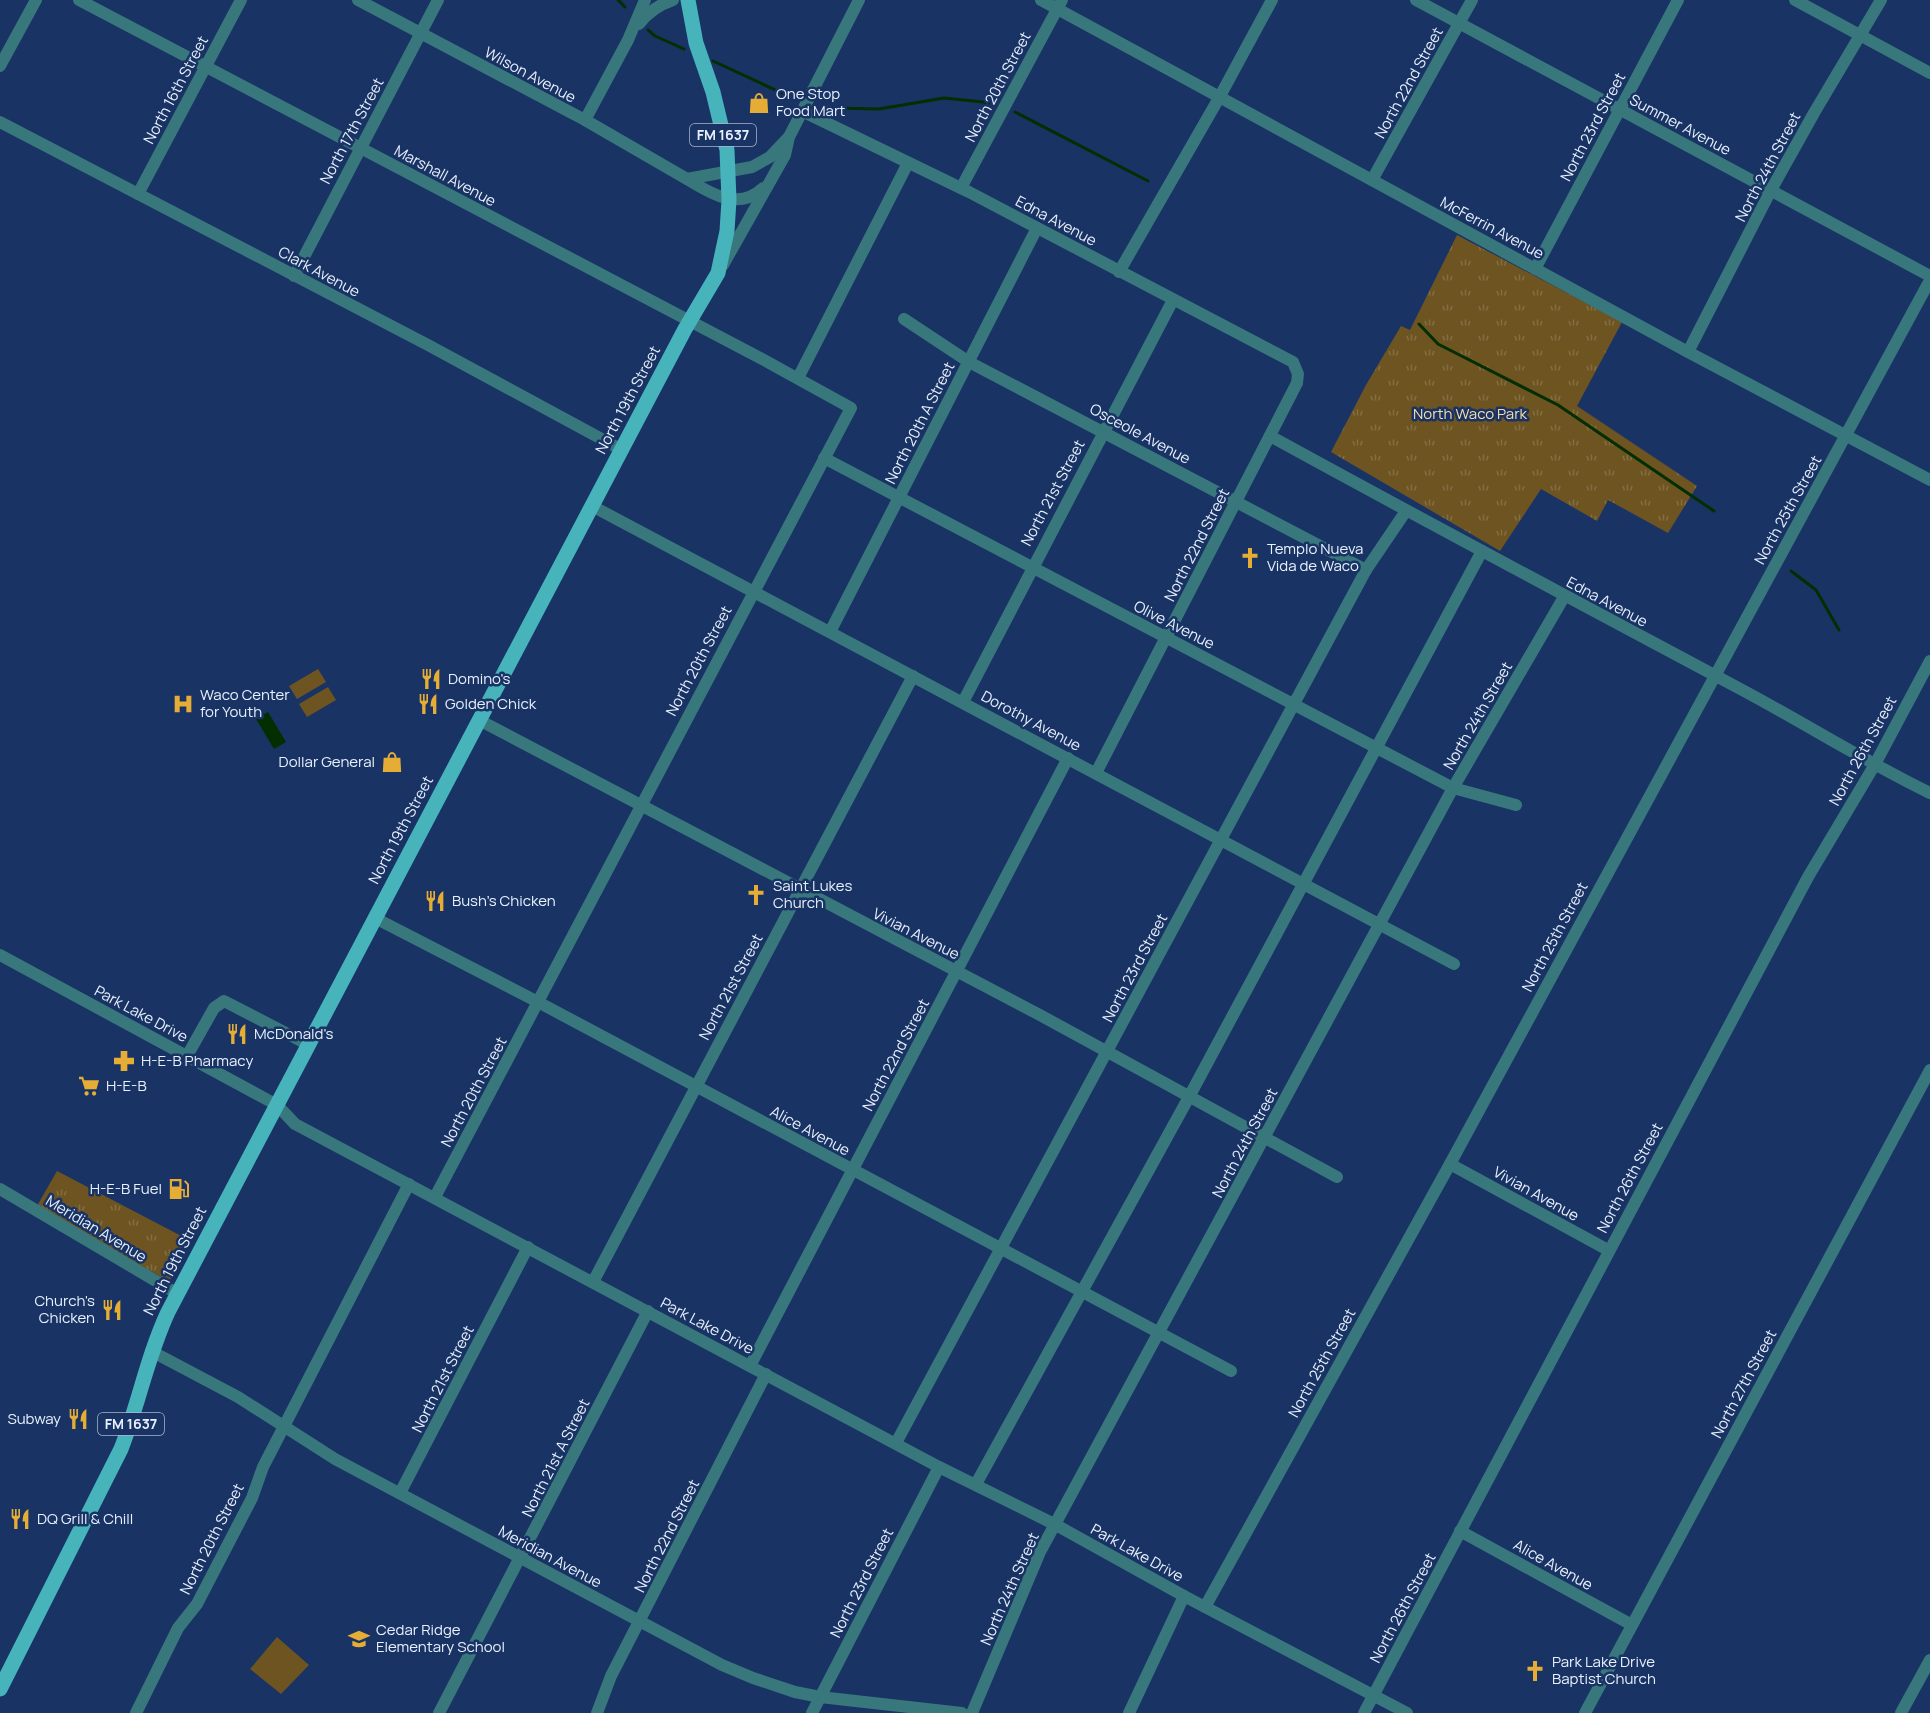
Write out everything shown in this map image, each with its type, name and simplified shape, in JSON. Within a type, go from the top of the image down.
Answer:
[{"type":"main road","name":"FM 1637","points":[[688,0],[696,43],[713,92],[727,150],[729,171],[727,231],[718,273]]},
{"type":"main road","name":"North 19th Street","points":[[0,1689],[121,1449],[131,1425],[151,1352],[178,1294],[592,506],[718,273]]},
{"type":"street","points":[[0,66],[36,0]]},
{"type":"street","name":"Marshall Avenue","points":[[79,0],[798,378]]},
{"type":"street","name":"North 16th Street","points":[[138,194],[241,0]]},
{"type":"street","name":"Wilson Avenue","points":[[358,0],[585,120],[706,192],[729,200]]},
{"type":"street","name":"North 17th Street","points":[[294,276],[438,0]]},
{"type":"street","points":[[585,120],[628,40],[645,0]]},
{"type":"street","points":[[628,40],[646,14],[663,3],[673,0]]},
{"type":"street","name":"North 19th Street","points":[[718,273],[784,155],[789,137],[859,0]]},
{"type":"street","name":"McFerrin Avenue","points":[[1041,0],[1059,4],[1219,98],[1930,480]]},
{"type":"street","points":[[1119,272],[1219,98],[1272,0]]},
{"type":"street","name":"Summer Avenue","points":[[1416,0],[1930,278]]},
{"type":"street","name":"North 22nd Street","points":[[1372,180],[1472,0]]},
{"type":"street","name":"North 23rd Street","points":[[1535,269],[1678,0]]},
{"type":"street","points":[[1795,0],[1930,73]]},
{"type":"street","name":"North 24th Street","points":[[1688,352],[1771,190],[1881,0]]},
{"type":"street","name":"North 20th Street","points":[[961,188],[1059,4]]},
{"type":"street","name":"Edna Avenue","points":[[802,111],[961,188],[1293,362]]},
{"type":"street","name":"Clark Avenue","points":[[0,122],[622,450]]},
{"type":"street","points":[[687,179],[752,167],[764,162],[789,137]]},
{"type":"street","points":[[798,378],[908,164]]},
{"type":"street","points":[[729,200],[751,197],[768,184]]},
{"type":"street","name":"North 20th A Street","points":[[830,632],[1037,228]]},
{"type":"street","name":"North 25th Street","points":[[1205,1607],[1450,1164],[1930,278]]},
{"type":"street","name":"North 21st Street","points":[[963,702],[1173,300]]},
{"type":"street","name":"Osceole Avenue","points":[[904,320],[969,362],[1366,570]]},
{"type":"street","name":"North 22nd Street","points":[[1096,772],[1297,383],[1298,374],[1293,362]]},
{"type":"street","name":"North 20th Street","points":[[435,1197],[851,408],[798,378]]},
{"type":"street","name":"Edna Avenue","points":[[1270,436],[1564,597],[1715,676],[1874,766],[1930,794]]},
{"type":"street","name":"Olive Avenue","points":[[824,458],[1453,788],[1516,805]]},
{"type":"street","name":"Dorothy Avenue","points":[[592,506],[1454,963]]},
{"type":"street","name":"North 23rd Street","points":[[896,1443],[1366,570],[1406,511]]},
{"type":"street","points":[[976,1484],[1189,1097],[1482,551]]},
{"type":"street","name":"North 24th Street","points":[[972,1713],[1031,1571],[1453,788],[1564,597]]},
{"type":"street","name":"North 26th Street","points":[[1364,1713],[1808,877],[1925,680],[1930,661]]},
{"type":"street","name":"North 21st Street","points":[[592,1282],[913,676]]},
{"type":"street","name":"Vivian Avenue","points":[[479,720],[957,972],[1337,1177]]},
{"type":"street","name":"North 22nd Street","points":[[750,1366],[1068,758]]},
{"type":"street","name":"Alice Avenue","points":[[375,918],[538,1002],[1231,1371]]},
{"type":"street","name":"Park Lake Drive","points":[[0,955],[277,1105],[295,1124],[939,1467],[1056,1525],[1184,1596],[1407,1713]]},
{"type":"street","points":[[187,1056],[214,1008],[224,1001],[309,1045]]},
{"type":"street","name":"North 27th Street","points":[[1586,1713],[1930,1070]]},
{"type":"street","name":"Vivian Avenue","points":[[1450,1164],[1608,1250]]},
{"type":"street","name":"North 20th Street","points":[[136,1713],[175,1634],[197,1604],[252,1498],[262,1467],[410,1184]]},
{"type":"street","name":"Meridian Avenue","points":[[0,1189],[178,1294]]},
{"type":"street","name":"North 21st Street","points":[[400,1493],[528,1247]]},
{"type":"street","name":"North 21st A Street","points":[[439,1713],[648,1311]]},
{"type":"street","name":"Meridian Avenue","points":[[151,1352],[230,1392],[335,1458],[722,1665],[795,1692],[820,1697],[962,1713]]},
{"type":"street","name":"North 22nd Street","points":[[597,1713],[611,1676],[766,1374]]},
{"type":"street","name":"North 23rd Street","points":[[812,1713],[939,1467]]},
{"type":"street","name":"Alice Avenue","points":[[1460,1531],[1632,1625]]},
{"type":"street","points":[[1129,1713],[1184,1596]]},
{"type":"street","points":[[1901,1713],[1930,1660]]},
{"type":"green space","name":"North Waco Park","points":[[1457,235],[1622,322],[1577,406],[1697,486],[1668,533],[1608,500],[1597,521],[1541,489],[1500,551],[1331,452],[1366,385],[1401,326],[1410,330]]},
{"type":"green space","points":[[318,669],[326,682],[297,699],[289,686]]},
{"type":"green space","points":[[328,687],[336,700],[307,717],[299,704]]},
{"type":"green space","points":[[57,1171],[189,1240],[171,1279],[165,1279],[37,1206]]},
{"type":"green space","points":[[277,1637],[309,1665],[281,1694],[250,1669]]},
{"type":"shaded area","points":[[268,712],[286,742],[274,749],[256,719]]},
{"type":"waterway","points":[[618,0],[625,7]]},
{"type":"waterway","points":[[648,30],[655,36],[684,49]]},
{"type":"waterway","points":[[713,61],[784,94]]},
{"type":"waterway","points":[[834,108],[879,109],[944,98],[993,103]]},
{"type":"waterway","points":[[1015,112],[1148,181]]},
{"type":"waterway","points":[[1419,324],[1438,344],[1558,405],[1714,511]]},
{"type":"waterway","points":[[1791,571],[1816,590],[1839,630]]},
{"type":"place","name":"One Stop Food Mart","points":[[759,103]]},
{"type":"place","name":"Templo Nueva Vida de Waco","points":[[1250,558]]},
{"type":"place","name":"Domino's","points":[[431,679]]},
{"type":"place","name":"Waco Center for Youth","points":[[183,704]]},
{"type":"place","name":"Golden Chick","points":[[428,704]]},
{"type":"place","name":"Dollar General","points":[[392,762]]},
{"type":"place","name":"Saint Lukes Church","points":[[756,895]]},
{"type":"place","name":"Bush's Chicken","points":[[435,901]]},
{"type":"place","name":"McDonald's","points":[[237,1034]]},
{"type":"place","name":"H-E-B Pharmacy","points":[[124,1061]]},
{"type":"place","name":"H-E-B","points":[[89,1086]]},
{"type":"place","name":"H-E-B Fuel","points":[[179,1189]]},
{"type":"place","name":"Church's Chicken","points":[[112,1310]]},
{"type":"place","name":"Subway","points":[[78,1419]]},
{"type":"place","name":"DQ Grill & Chill","points":[[20,1519]]},
{"type":"place","name":"Cedar Ridge Elementary School","points":[[359,1639]]},
{"type":"place","name":"Park Lake Drive Baptist Church","points":[[1535,1671]]}]
